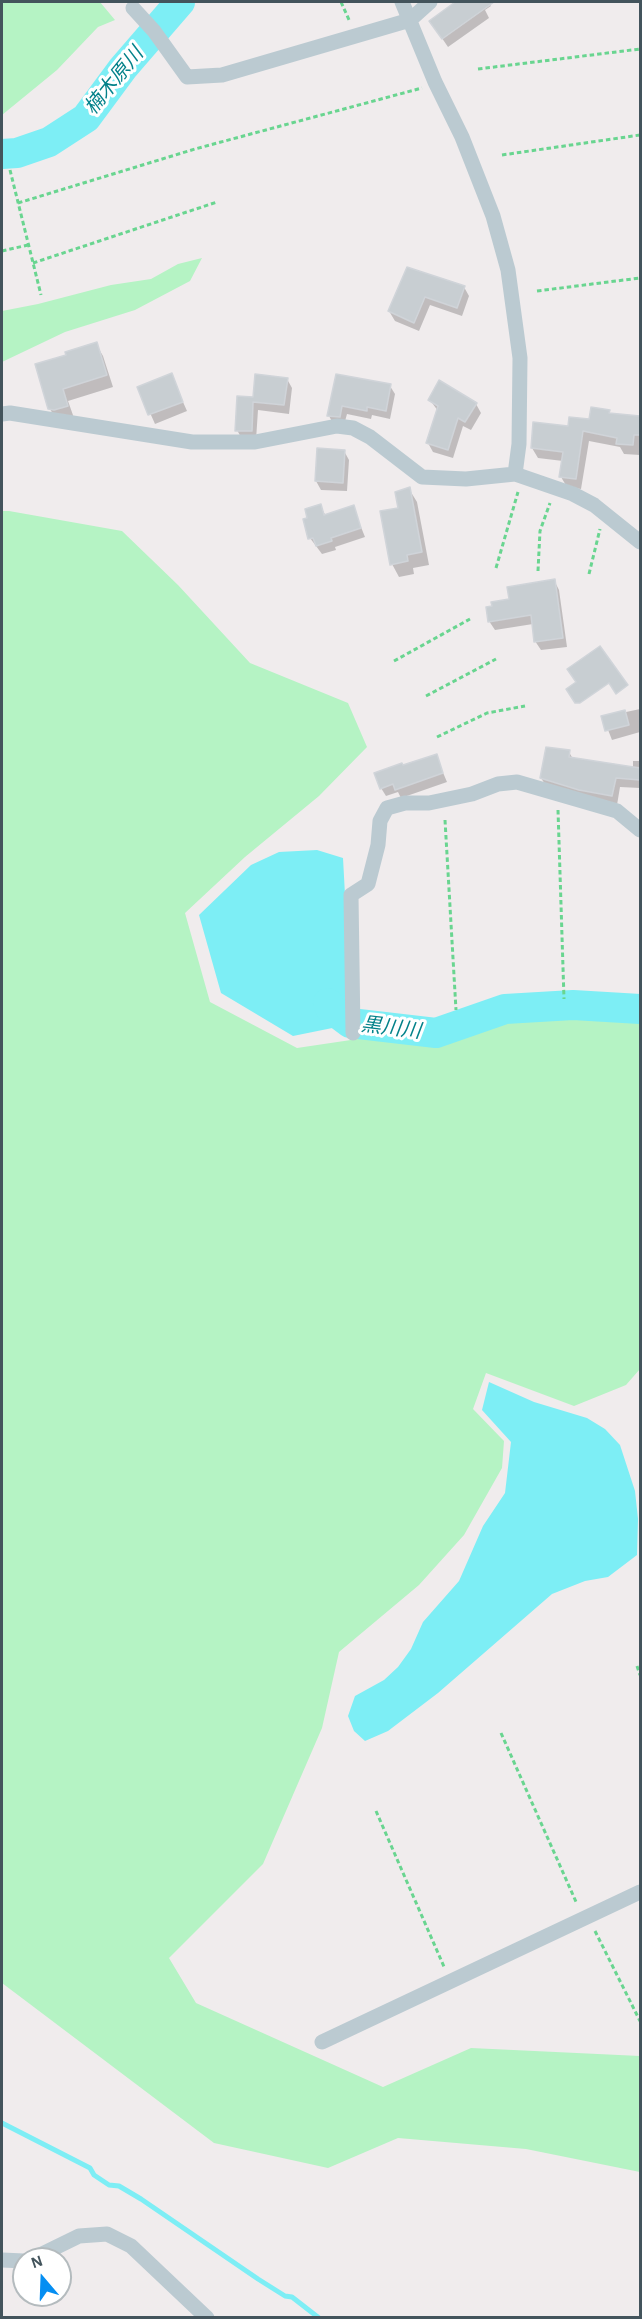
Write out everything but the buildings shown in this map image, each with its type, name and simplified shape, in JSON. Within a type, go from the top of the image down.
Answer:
[{"type":"street","points":[[402,2],[435,82],[462,137],[493,216],[508,270],[520,358],[518,478]]},
{"type":"street","points":[[133,8],[154,31],[187,77],[222,75],[410,20],[430,2]]},
{"type":"street","points":[[2,414],[10,413],[192,442],[255,442],[337,426],[353,428],[370,437],[422,477],[518,478],[573,494],[594,505],[640,542]]},
{"type":"street","points":[[353,1033],[351,895],[368,884],[378,845],[380,821],[387,808],[405,803],[429,803],[472,795],[498,784],[517,782],[617,811],[640,830]]},
{"type":"street","points":[[322,2042],[640,1892]]},
{"type":"street","points":[[57,2247],[79,2236],[107,2234],[131,2246],[207,2318]]},
{"type":"path","points":[[341,2],[351,26]]},
{"type":"path","points":[[478,69],[640,49]]},
{"type":"path","points":[[18,203],[195,150],[429,86]]},
{"type":"path","points":[[502,155],[640,135]]},
{"type":"path","points":[[10,170],[41,295]]},
{"type":"path","points":[[33,263],[217,202]]},
{"type":"path","points":[[2,251],[28,245]]},
{"type":"path","points":[[537,291],[640,278]]},
{"type":"path","points":[[496,568],[518,478]]},
{"type":"path","points":[[538,571],[540,531],[554,493]]},
{"type":"path","points":[[589,574],[602,520]]},
{"type":"path","points":[[394,661],[470,619]]},
{"type":"path","points":[[426,696],[496,660]]},
{"type":"path","points":[[437,737],[487,713],[525,706]]},
{"type":"path","points":[[558,799],[564,999]]},
{"type":"path","points":[[445,820],[456,1010]]},
{"type":"path","points":[[637,1666],[640,1675]]},
{"type":"path","points":[[501,1733],[578,1906]]},
{"type":"path","points":[[376,1811],[445,1969]]},
{"type":"path","points":[[592,1926],[640,2021]]},
{"type":"green space","points":[[2,2],[100,2],[115,20],[98,27],[57,70],[2,115]]},
{"type":"green space","points":[[202,258],[190,281],[135,310],[65,332],[2,362],[2,311],[111,285],[151,279],[178,264]]},
{"type":"green space","points":[[2,511],[122,531],[178,585],[250,663],[348,703],[367,747],[319,796],[245,857],[185,913],[210,1002],[297,1048],[371,1037],[432,1045],[496,1018],[640,1017],[640,1369],[626,1385],[574,1406],[486,1373],[473,1409],[504,1441],[502,1468],[464,1535],[419,1585],[339,1652],[322,1728],[263,1864],[169,1958],[196,2003],[383,2087],[471,2048],[640,2056],[640,2172],[526,2149],[398,2138],[328,2168],[214,2143],[2,1983]]},
{"type":"water","points":[[317,850],[343,858],[352,1024],[293,1036],[221,993],[199,915],[251,865],[279,852]]},
{"type":"water","points":[[489,1382],[534,1402],[587,1418],[605,1429],[620,1445],[635,1491],[638,1519],[637,1555],[608,1577],[585,1581],[552,1594],[438,1693],[388,1731],[365,1741],[354,1731],[348,1716],[355,1696],[384,1680],[398,1667],[411,1649],[423,1622],[459,1581],[483,1526],[505,1493],[511,1442],[482,1410]]},
{"type":"waterway","name":"楠木原川","points":[[2,154],[17,153],[49,142],[86,118],[123,68],[180,2]]},
{"type":"waterway","name":"黒川川","points":[[328,1003],[330,1008],[350,1023],[436,1033],[505,1009],[573,1005],[640,1009]]},
{"type":"waterway","points":[[2,2123],[90,2168],[94,2175],[109,2185],[119,2186],[141,2199],[258,2279],[285,2296],[292,2297],[319,2318]]}]
